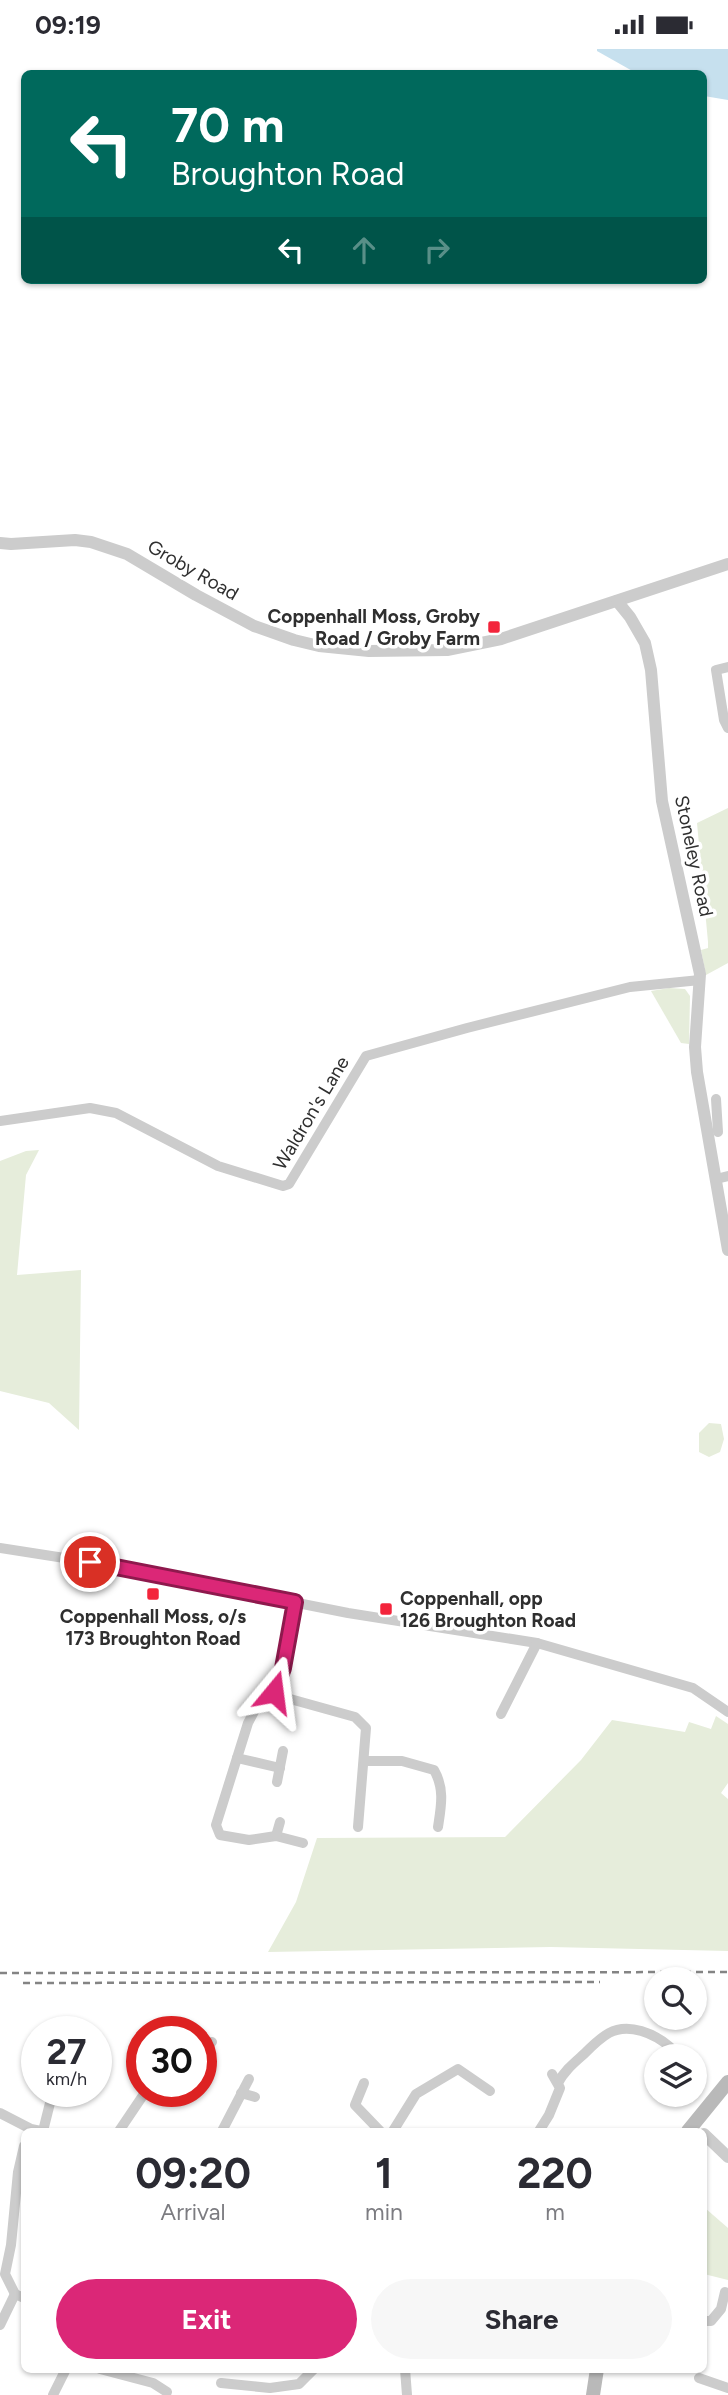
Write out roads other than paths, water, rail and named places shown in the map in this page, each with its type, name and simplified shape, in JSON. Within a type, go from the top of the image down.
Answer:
[{"type":"main road","points":[[697,2128],[728,2083]]},
{"type":"main road","points":[[593,2395],[596,2373]]},
{"type":"street","name":"Groby Road","points":[[0,543],[75,540],[110,547],[128,554],[254,626],[294,640],[345,649],[421,651],[472,646],[537,628],[728,564]]},
{"type":"street","name":"Stoneley Road","points":[[617,601],[645,643],[651,670],[662,801],[700,980],[695,1047],[718,1132],[728,1250]]},
{"type":"street","points":[[728,667],[716,670],[724,720],[728,728]]},
{"type":"street","name":"Waldron's Lane","points":[[0,1121],[90,1108],[117,1113],[218,1166],[283,1186],[289,1184],[366,1056],[630,987],[700,980]]},
{"type":"street","points":[[716,1098],[718,1132]]},
{"type":"street","points":[[0,1548],[90,1562],[348,1613],[537,1643],[693,1688],[728,1712]]},
{"type":"street","points":[[295,1602],[283,1668],[274,1692],[256,1708],[248,1723],[216,1825],[220,1835],[234,1838],[249,1840],[276,1836],[303,1843]]},
{"type":"street","points":[[501,1714],[537,1643]]},
{"type":"street","points":[[274,1692],[362,1721],[366,1728],[365,1761],[358,1827]]},
{"type":"street","points":[[278,1782],[283,1751]]},
{"type":"street","points":[[237,1758],[280,1768]]},
{"type":"street","points":[[365,1761],[402,1761],[434,1770],[440,1781],[442,1802],[438,1827]]},
{"type":"street","points":[[276,1836],[280,1822]]},
{"type":"street","points":[[541,2128],[560,2088],[555,2079],[610,2032],[620,2029],[641,2031],[666,2044]]},
{"type":"street","points":[[395,2128],[416,2094],[456,2065],[490,2091]]},
{"type":"street","points":[[223,2128],[248,2079]]},
{"type":"street","points":[[364,2083],[355,2105],[377,2128]]},
{"type":"street","points":[[240,2093],[255,2097]]},
{"type":"street","points":[[37,2128],[46,2107]]},
{"type":"street","points":[[121,2128],[135,2107]]},
{"type":"street","points":[[0,2113],[30,2128]]},
{"type":"street","points":[[707,2139],[728,2157]]},
{"type":"street","points":[[0,2325],[20,2296],[5,2274],[6,2245],[20,2215],[17,2182],[21,2161]]},
{"type":"street","points":[[707,2321],[714,2318],[725,2298]]},
{"type":"street","points":[[53,2395],[64,2373]]},
{"type":"street","points":[[122,2373],[156,2379],[167,2392]]},
{"type":"street","points":[[221,2383],[270,2388],[299,2383],[309,2373]]},
{"type":"street","points":[[405,2373],[407,2395]]},
{"type":"street","points":[[699,2378],[728,2388]]},
{"type":"water","points":[[728,49],[728,100],[707,96],[707,70],[631,70],[597,51]]},
{"type":"railway","points":[[0,1973],[728,1972]]},
{"type":"railway","points":[[23,1983],[600,1982]]},
{"type":"place","name":"Coppenhall Moss, Groby Road / Groby Farm","points":[[494,627]]},
{"type":"place","name":"Coppenhall Moss, o/s 173 Broughton Road","points":[[153,1594]]},
{"type":"place","name":"Coppenhall, opp 126 Broughton Road","points":[[386,1609]]}]
